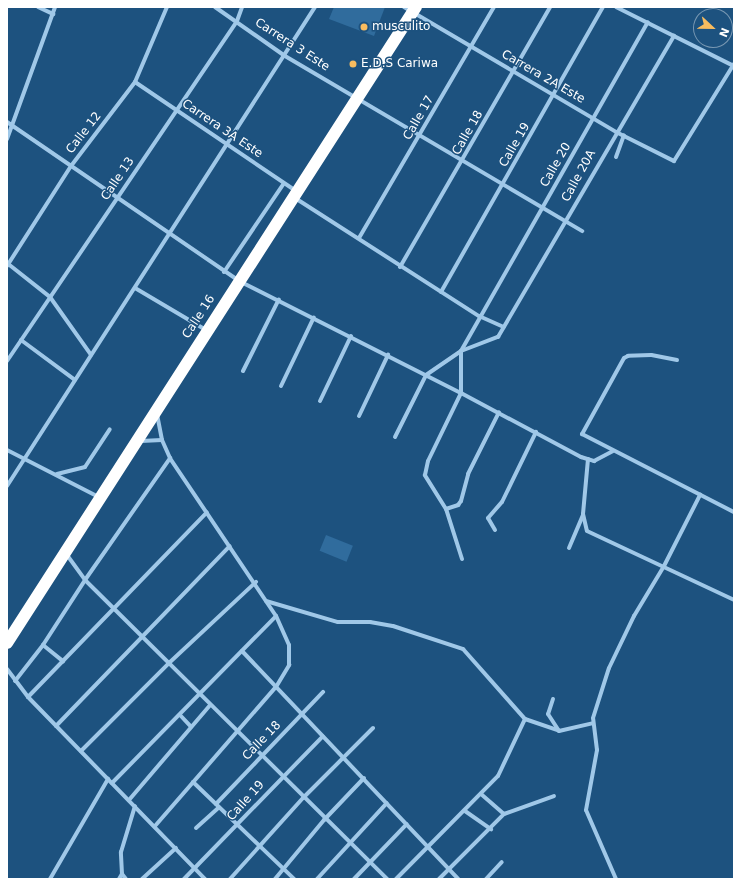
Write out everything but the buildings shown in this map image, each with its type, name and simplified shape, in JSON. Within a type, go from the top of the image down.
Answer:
[{"type":"highway","name":"Calle 16","points":[[7,643],[13,630],[101,498],[206,330],[358,99],[411,8]]},
{"type":"street","points":[[38,7],[53,14]]},
{"type":"street","points":[[7,140],[55,7]]},
{"type":"street","name":"Calle 12","points":[[7,264],[71,166],[135,82],[167,7]]},
{"type":"street","name":"Carrera 3 Este","points":[[215,7],[286,56],[582,231]]},
{"type":"street","name":"Calle 13","points":[[7,361],[237,21],[242,7]]},
{"type":"street","points":[[7,486],[286,56],[315,7]]},
{"type":"street","name":"Calle 17","points":[[359,238],[421,135],[494,7]]},
{"type":"street","name":"Calle 18","points":[[400,267],[514,72],[550,7]]},
{"type":"street","name":"Calle 19","points":[[441,292],[504,184],[603,7]]},
{"type":"street","points":[[616,7],[734,65]]},
{"type":"street","name":"Carrera 2A Este","points":[[411,8],[554,96],[616,132],[674,161],[734,65]]},
{"type":"street","name":"Calle 20","points":[[461,351],[479,316],[648,22]]},
{"type":"street","name":"Calle 20A","points":[[461,351],[496,338],[504,327],[616,132],[674,36]]},
{"type":"street","name":"Carrera 3A Este","points":[[135,82],[284,183],[296,195],[400,267],[479,316],[504,327]]},
{"type":"street","points":[[7,122],[239,281],[279,299],[588,459],[594,461],[613,451]]},
{"type":"street","points":[[616,157],[624,135]]},
{"type":"street","points":[[224,272],[284,183]]},
{"type":"street","points":[[7,264],[50,297],[91,355]]},
{"type":"street","points":[[135,288],[206,330]]},
{"type":"street","points":[[243,371],[279,299]]},
{"type":"street","points":[[281,386],[314,317]]},
{"type":"street","points":[[320,401],[351,336]]},
{"type":"street","points":[[21,340],[75,380]]},
{"type":"street","points":[[396,437],[426,375],[461,351]]},
{"type":"street","points":[[461,351],[461,393],[426,468],[425,475],[446,509],[462,559]]},
{"type":"street","points":[[359,416],[388,355]]},
{"type":"street","points":[[677,360],[652,356],[628,356],[624,358],[582,434],[734,512]]},
{"type":"street","points":[[155,826],[276,686],[289,665],[289,644],[276,616],[256,582],[170,458],[162,440],[156,408]]},
{"type":"street","points":[[446,509],[458,504],[461,501],[468,474],[499,412]]},
{"type":"street","points":[[57,475],[85,467],[110,429]]},
{"type":"street","points":[[495,530],[488,518],[502,502],[536,432]]},
{"type":"street","points":[[136,441],[162,440]]},
{"type":"street","points":[[7,450],[101,498]]},
{"type":"street","points":[[15,681],[43,645],[84,580],[170,458]]},
{"type":"street","points":[[569,548],[583,514],[588,459]]},
{"type":"street","points":[[616,879],[586,810],[597,750],[593,723],[597,701],[609,668],[634,616],[664,566],[700,495]]},
{"type":"street","points":[[28,697],[207,512]]},
{"type":"street","points":[[583,514],[587,530],[734,600]]},
{"type":"street","points":[[56,726],[230,546]]},
{"type":"street","points":[[65,553],[84,580],[169,663],[324,820],[387,879]]},
{"type":"street","points":[[82,751],[169,663],[256,582]]},
{"type":"street","points":[[266,601],[338,622],[370,622],[393,626],[463,649],[525,719],[559,731],[593,723]]},
{"type":"street","points":[[112,783],[276,616]]},
{"type":"street","points":[[43,645],[63,661]]},
{"type":"street","points":[[242,651],[342,757],[364,778],[458,879]]},
{"type":"street","points":[[7,669],[28,697],[205,879]]},
{"type":"street","name":"Calle 18","points":[[196,828],[261,756],[323,692]]},
{"type":"street","points":[[553,699],[548,714],[559,731]]},
{"type":"street","points":[[129,800],[210,705]]},
{"type":"street","points":[[180,715],[191,727]]},
{"type":"street","points":[[396,879],[498,776],[525,719]]},
{"type":"street","points":[[230,879],[303,798],[342,757],[373,728]]},
{"type":"street","name":"Calle 19","points":[[184,879],[238,826],[282,777],[323,736]]},
{"type":"street","points":[[275,879],[324,820],[364,778]]},
{"type":"street","points":[[50,879],[108,779]]},
{"type":"street","points":[[193,782],[294,879]]},
{"type":"street","points":[[481,794],[504,814]]},
{"type":"street","points":[[440,879],[491,829],[504,814],[554,796]]},
{"type":"street","points":[[317,879],[350,845],[387,803]]},
{"type":"street","points":[[119,879],[122,874],[121,852],[135,806]]},
{"type":"street","points":[[465,811],[491,829]]},
{"type":"street","points":[[354,879],[407,824]]},
{"type":"street","points":[[142,879],[176,848]]},
{"type":"street","points":[[486,879],[502,862]]},
{"type":"street","points":[[122,874],[126,879]]},
{"type":"shaded area","name":"musculito","points":[[334,7],[385,7],[374,36],[329,19]]},
{"type":"shaded area","points":[[326,535],[353,546],[347,562],[320,551]]},
{"type":"place","name":"musculito","points":[[364,27]]},
{"type":"place","name":"E.D.S Cariwa","points":[[353,64]]}]
